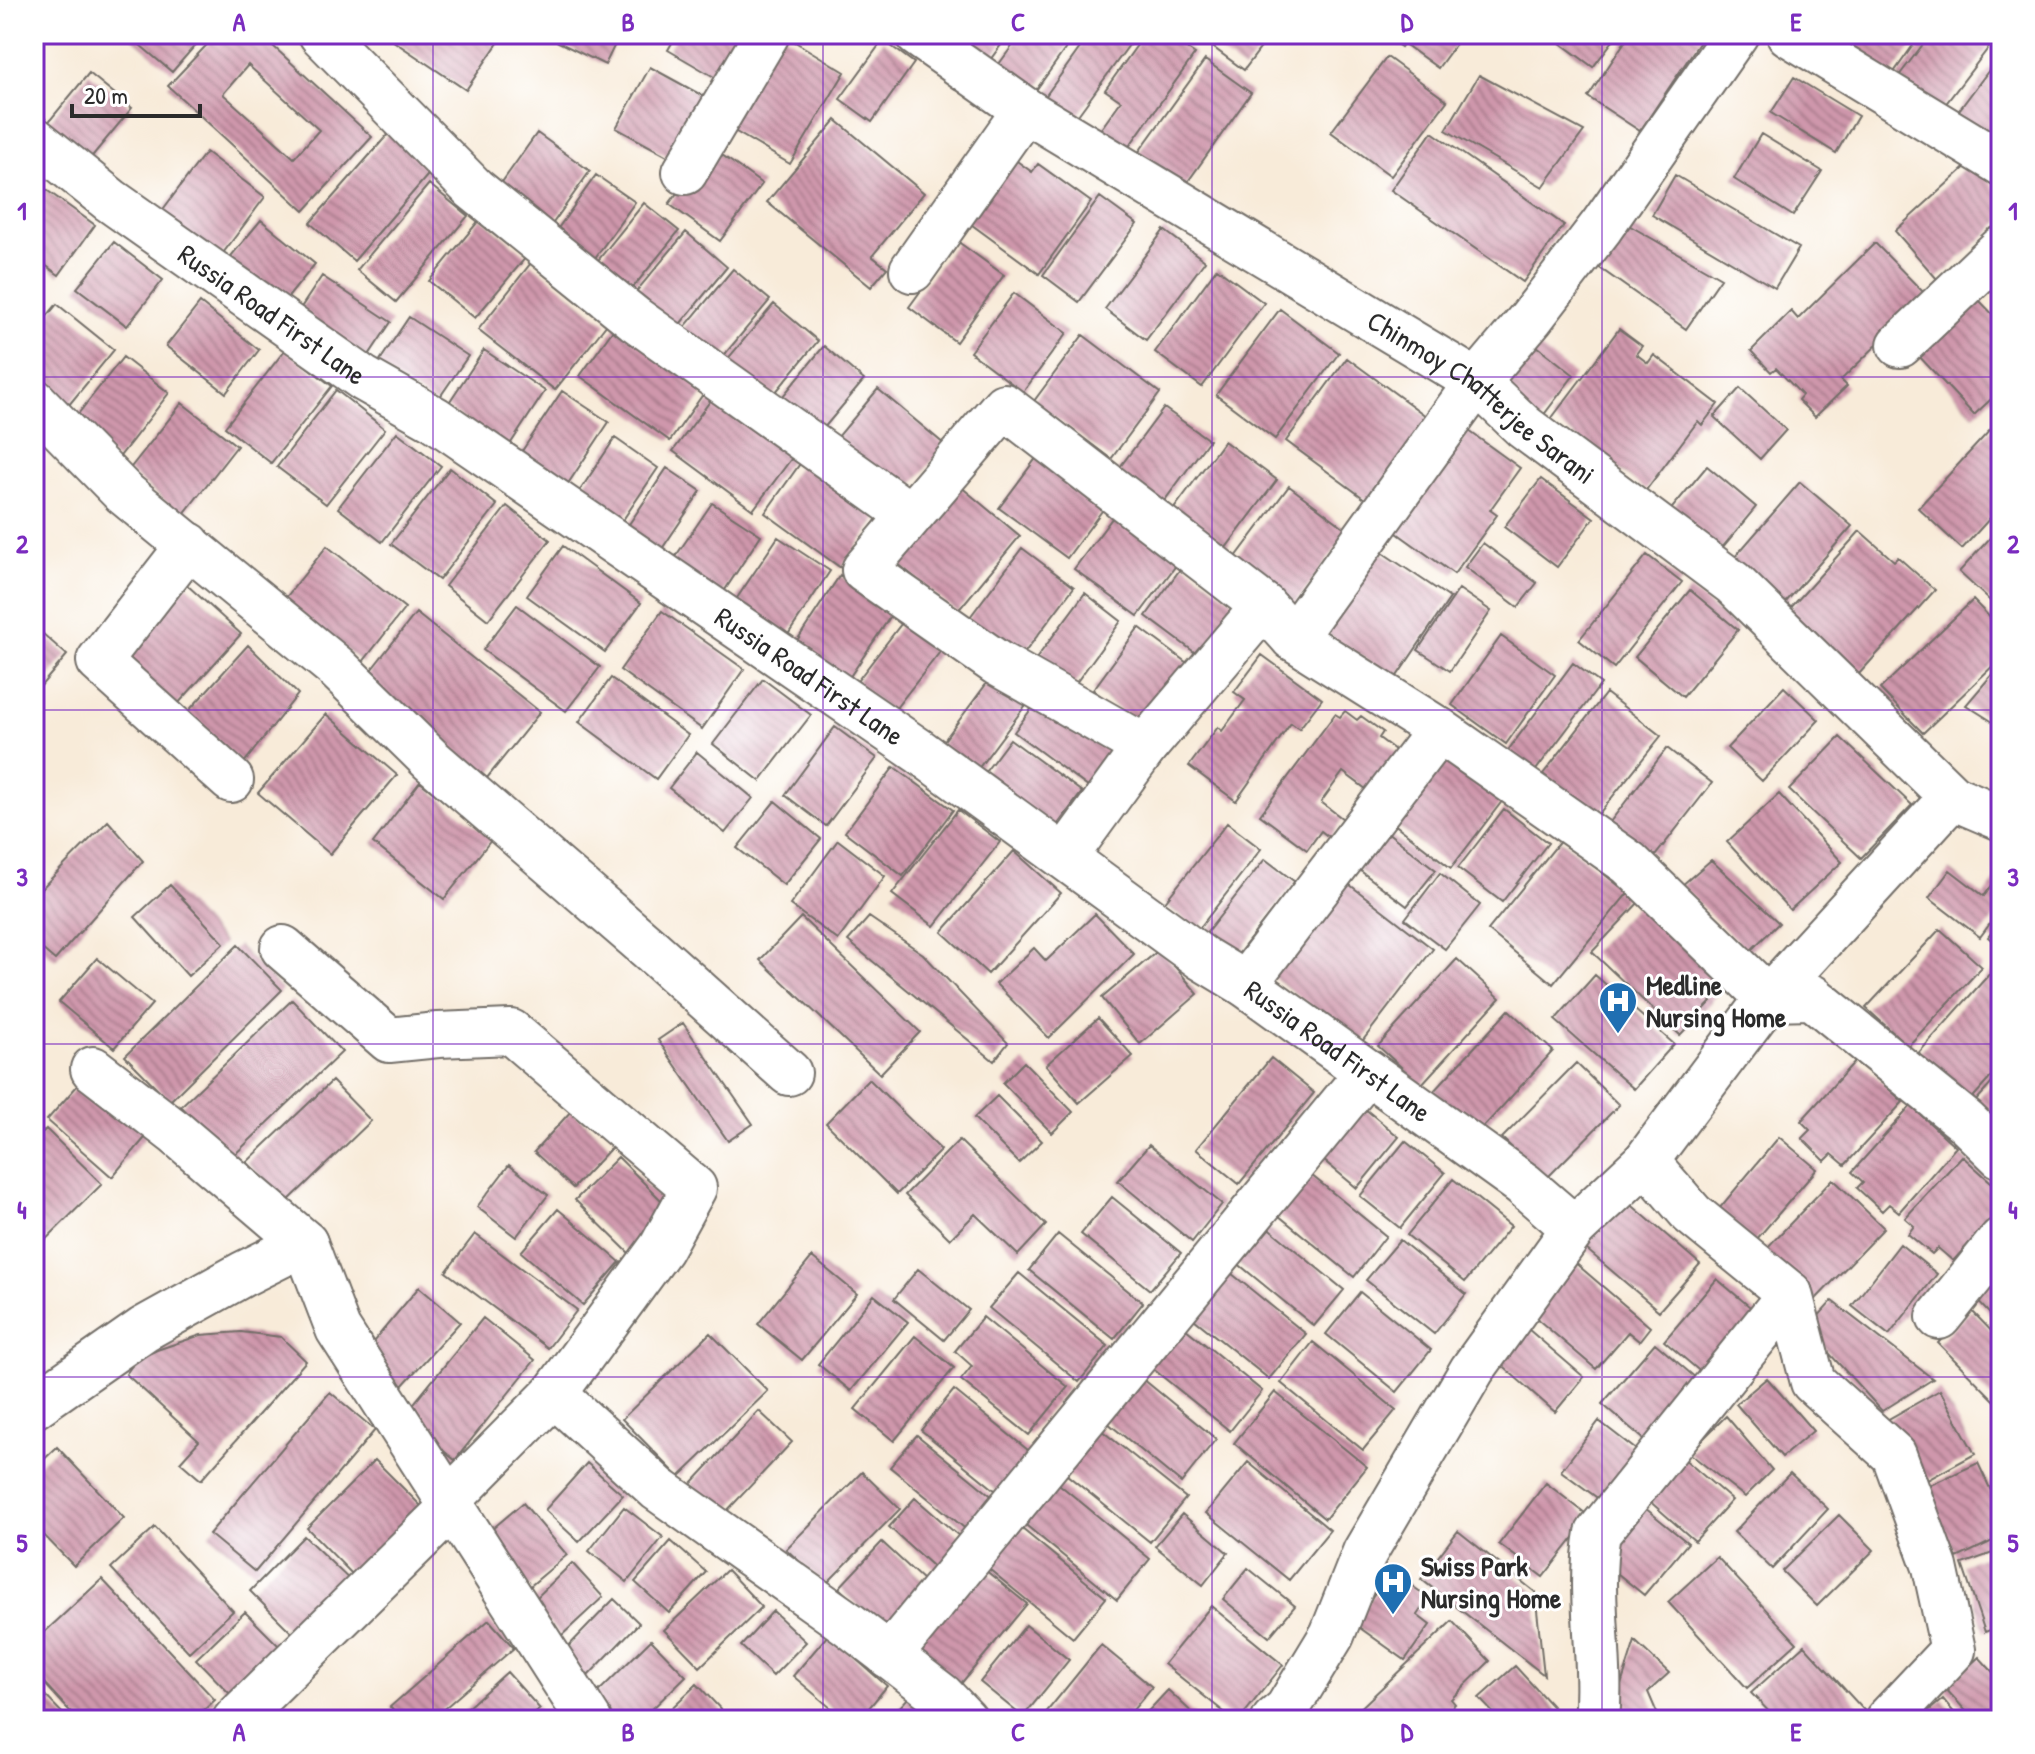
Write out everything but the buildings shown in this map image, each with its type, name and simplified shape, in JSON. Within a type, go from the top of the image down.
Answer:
[{"type":"street","points":[[321,34],[474,189],[635,319],[910,515]]},
{"type":"street","points":[[685,172],[767,34]]},
{"type":"street","name":"Chinmoy Chatterjee Sarani","points":[[917,34],[1025,110],[1477,382],[1524,427],[1733,583],[1952,797],[2001,818]]},
{"type":"street","points":[[1293,638],[1477,382],[1601,227],[1736,34]]},
{"type":"street","points":[[1789,34],[2001,163]]},
{"type":"street","points":[[912,270],[1025,110]]},
{"type":"street","name":"Russia Road First Lane","points":[[34,139],[110,200],[364,379],[435,419],[919,751],[1202,958],[1245,984],[1523,1184],[1574,1228]]},
{"type":"street","points":[[1900,345],[2001,249]]},
{"type":"street","points":[[34,401],[124,493],[336,667],[431,760],[789,1073]]},
{"type":"street","points":[[1145,747],[997,663],[864,570],[1004,406],[1264,606],[1293,638],[1439,730],[1629,863],[1768,998],[1812,997],[1965,1121],[2001,1156]]},
{"type":"street","points":[[189,545],[99,661],[231,780]]},
{"type":"street","points":[[1065,857],[1145,747],[1264,606]]},
{"type":"street","points":[[1245,984],[1439,730]]},
{"type":"street","points":[[1286,1716],[1332,1635],[1365,1552],[1472,1370],[1574,1228],[1646,1161],[1768,998],[1952,797]]},
{"type":"street","points":[[235,1720],[449,1505],[554,1394],[661,1248],[694,1188],[511,1032],[389,1040],[283,948]]},
{"type":"street","points":[[93,1069],[176,1133],[305,1243],[338,1329],[589,1720]]},
{"type":"street","points":[[889,1656],[1368,1072]]},
{"type":"street","points":[[1646,1161],[1692,1214],[1790,1294],[1813,1382],[1894,1455],[1935,1567],[1953,1650],[1887,1720]]},
{"type":"street","points":[[1939,1317],[2001,1240]]},
{"type":"street","points":[[34,1406],[144,1329],[305,1243]]},
{"type":"street","points":[[1597,1720],[1599,1656],[1592,1562],[1598,1533],[1790,1294]]},
{"type":"street","points":[[554,1394],[658,1489],[847,1623],[942,1696],[965,1720]]},
{"type":"place","name":"Medline Nursing Home","points":[[1618,1035]]},
{"type":"place","name":"Swiss Park Nursing Home","points":[[1393,1616]]}]
